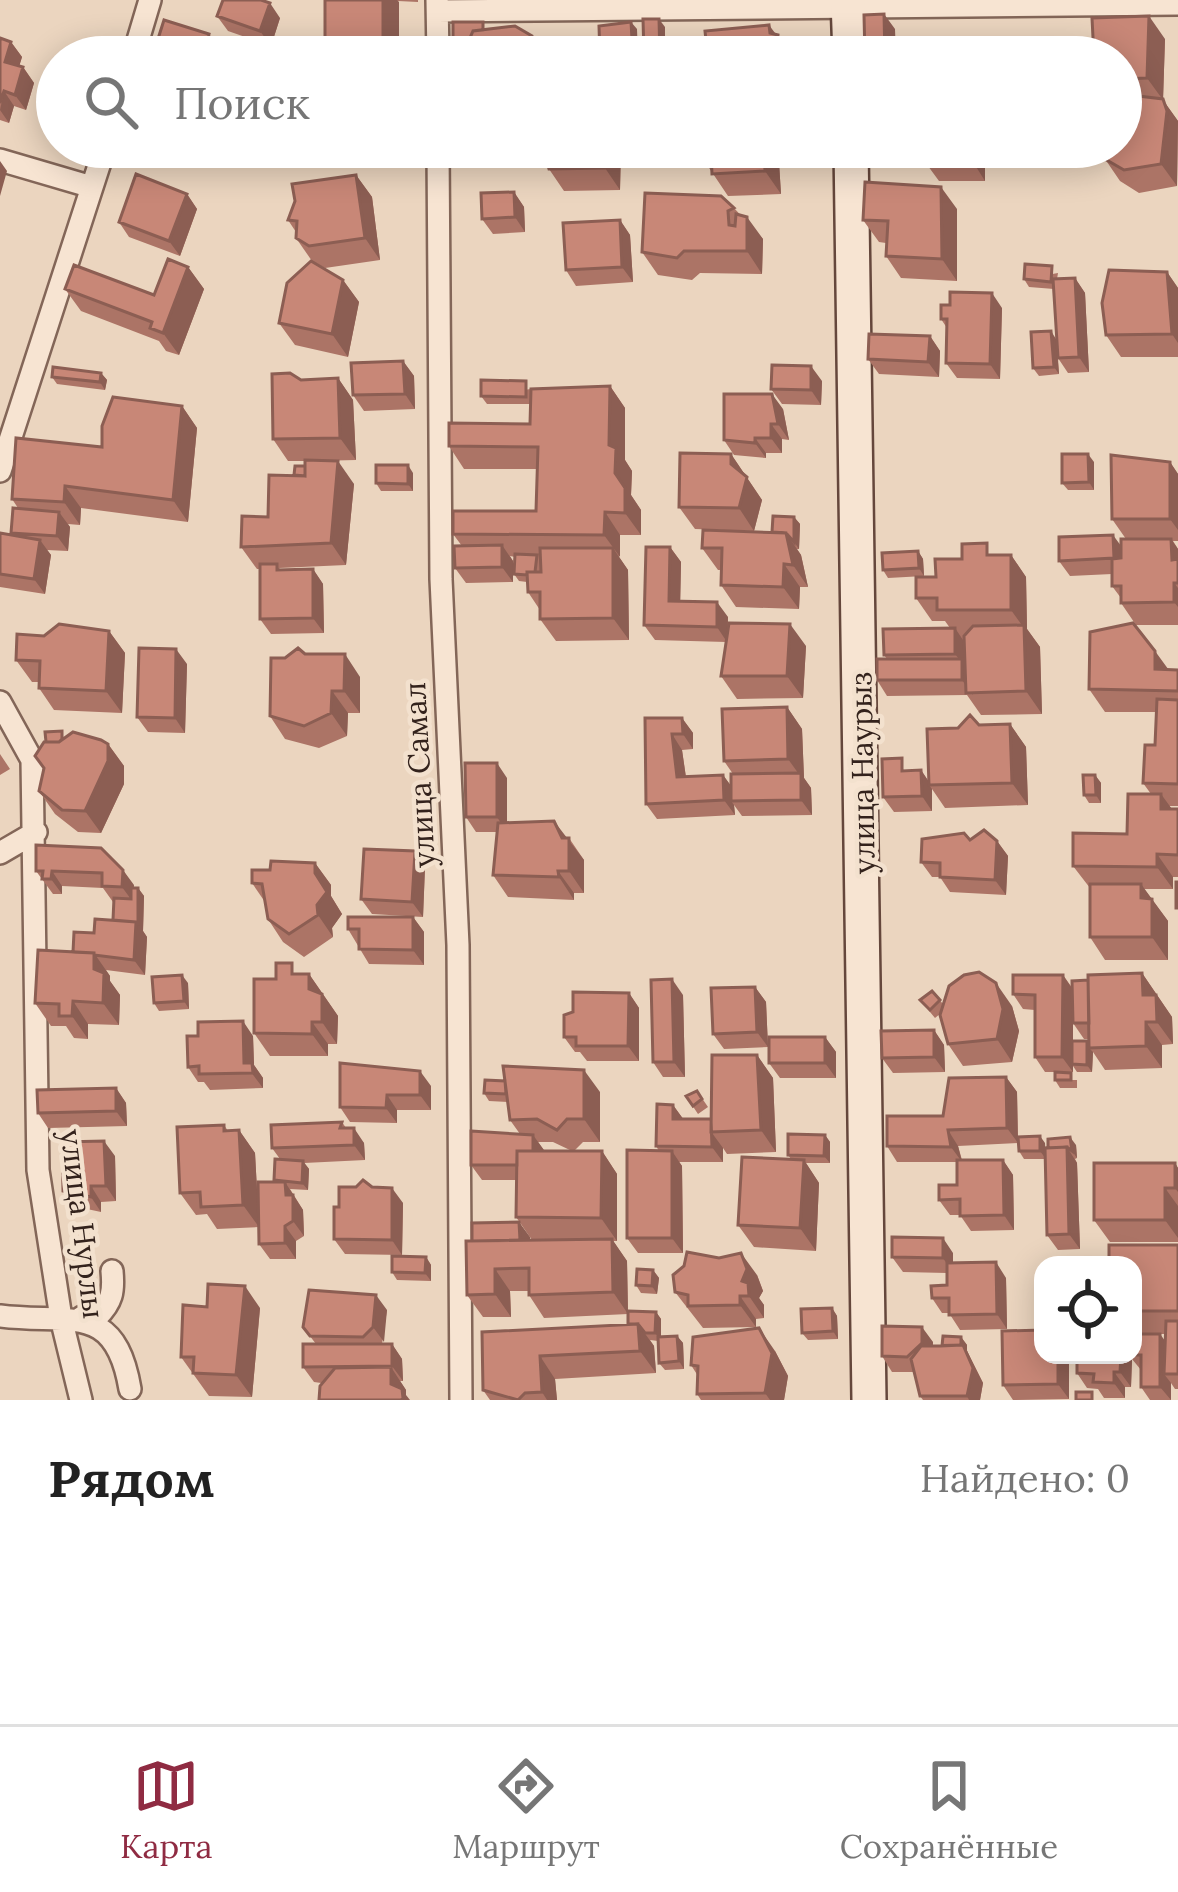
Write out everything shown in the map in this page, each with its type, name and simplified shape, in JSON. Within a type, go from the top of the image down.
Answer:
[{"type":"street","points":[[139,36],[150,0]]},
{"type":"street","points":[[848,3],[849,36]]},
{"type":"street","points":[[438,6],[1178,4]]},
{"type":"street","points":[[0,160],[92,187]]},
{"type":"street","points":[[0,471],[98,168]]},
{"type":"street","name":"улица Самал","points":[[438,168],[441,579],[459,992],[461,1400]]},
{"type":"street","name":"улица Наурыз","points":[[851,168],[869,1400]]},
{"type":"street","name":"улица Нурлы","points":[[0,702],[32,760],[38,1170],[71,1318],[81,1400]]},
{"type":"street","points":[[0,853],[36,832]]},
{"type":"street","points":[[0,1316],[97,1317],[114,1292],[112,1271]]},
{"type":"street","points":[[71,1318],[100,1326],[117,1344],[130,1389]]},
{"type":"building","points":[[223,0],[270,3],[260,31],[217,16]]},
{"type":"building","points":[[325,0],[383,0],[383,36],[325,36]]},
{"type":"building","points":[[884,14],[885,36],[864,36],[864,15]]},
{"type":"building","points":[[1149,16],[1147,78],[1142,78],[1142,36],[1093,36],[1092,18]]},
{"type":"building","points":[[643,19],[659,19],[659,36],[643,36]]},
{"type":"building","points":[[164,20],[209,34],[208,36],[159,36]]},
{"type":"building","points":[[453,22],[483,22],[483,30],[471,36],[453,36]]},
{"type":"building","points":[[631,22],[632,36],[599,36],[599,26]]},
{"type":"building","points":[[769,25],[770,33],[778,35],[706,36],[705,31]]},
{"type":"building","points":[[515,26],[532,36],[471,36],[473,31]]},
{"type":"building","points":[[0,38],[11,42],[5,62],[23,67],[15,95],[4,91],[0,103]]},
{"type":"building","points":[[1142,96],[1163,99],[1167,111],[1161,164],[1142,167]]},
{"type":"building","points":[[712,168],[765,168],[765,171],[712,174]]},
{"type":"building","points":[[136,174],[187,194],[169,241],[119,222]]},
{"type":"building","points":[[356,175],[365,238],[309,246],[296,238],[297,221],[288,220],[295,201],[292,184]]},
{"type":"building","points":[[865,182],[941,187],[942,259],[886,256],[888,221],[863,220]]},
{"type":"building","points":[[514,192],[515,217],[482,219],[481,193]]},
{"type":"building","points":[[645,193],[721,196],[734,208],[728,211],[729,225],[735,226],[736,214],[747,217],[747,251],[684,251],[677,258],[642,252]]},
{"type":"building","points":[[620,220],[622,267],[566,270],[563,223]]},
{"type":"building","points":[[168,259],[188,267],[163,333],[150,328],[152,322],[65,289],[74,265],[154,295]]},
{"type":"building","points":[[311,261],[343,280],[332,334],[279,323],[287,283]]},
{"type":"building","points":[[1025,264],[1052,266],[1051,282],[1024,279]]},
{"type":"building","points":[[1109,270],[1167,272],[1172,334],[1106,335],[1102,303]]},
{"type":"building","points":[[1075,278],[1079,357],[1058,358],[1053,279]]},
{"type":"building","points":[[950,292],[992,293],[990,364],[946,363],[947,319],[941,319],[941,305],[950,305]]},
{"type":"building","points":[[1051,331],[1054,367],[1033,368],[1031,332]]},
{"type":"building","points":[[869,334],[930,336],[928,362],[868,359]]},
{"type":"building","points":[[403,361],[405,394],[353,395],[351,363]]},
{"type":"building","points":[[772,365],[811,366],[811,390],[771,389]]},
{"type":"building","points":[[53,367],[101,373],[100,382],[52,377]]},
{"type":"building","points":[[290,373],[301,380],[338,378],[340,438],[273,439],[272,374]]},
{"type":"building","points":[[481,380],[526,381],[526,397],[481,396]]},
{"type":"building","points":[[610,386],[609,445],[616,448],[615,473],[625,488],[625,513],[605,512],[604,535],[453,534],[453,511],[536,511],[538,447],[449,446],[449,423],[530,424],[531,389]]},
{"type":"building","points":[[724,394],[772,394],[778,424],[771,424],[771,438],[755,438],[755,443],[724,440]]},
{"type":"building","points":[[113,397],[182,406],[173,500],[65,486],[64,502],[12,499],[16,438],[102,447],[102,426]]},
{"type":"building","points":[[680,453],[731,454],[731,464],[747,477],[739,508],[679,507]]},
{"type":"building","points":[[1062,454],[1088,454],[1089,482],[1062,483]]},
{"type":"building","points":[[1111,455],[1170,462],[1170,519],[1112,519]]},
{"type":"building","points":[[305,460],[338,461],[331,543],[241,547],[242,516],[268,517],[269,475],[305,476]]},
{"type":"building","points":[[376,465],[408,465],[408,484],[376,483]]},
{"type":"building","points":[[295,466],[305,466],[305,476],[294,475]]},
{"type":"building","points":[[13,508],[59,512],[57,536],[11,533]]},
{"type":"building","points":[[773,516],[794,517],[794,542],[786,533],[772,532]]},
{"type":"building","points":[[703,530],[786,533],[793,565],[784,564],[783,587],[721,585],[722,548],[702,548]]},
{"type":"building","points":[[0,533],[40,540],[34,579],[0,574]]},
{"type":"building","points":[[1113,535],[1114,558],[1059,561],[1059,537]]},
{"type":"building","points":[[1121,539],[1171,539],[1172,560],[1178,559],[1174,602],[1121,603],[1121,586],[1112,586],[1112,559],[1121,558]]},
{"type":"building","points":[[987,543],[987,555],[1011,555],[1011,610],[937,610],[937,598],[916,598],[916,577],[936,577],[935,559],[962,559],[962,544]]},
{"type":"building","points":[[502,545],[502,567],[455,568],[454,546]]},
{"type":"building","points":[[646,547],[670,547],[669,601],[717,602],[717,627],[644,625]]},
{"type":"building","points":[[540,548],[613,548],[613,618],[540,619],[540,592],[528,592],[527,572],[541,572]]},
{"type":"building","points":[[918,551],[919,568],[883,570],[882,553]]},
{"type":"building","points":[[515,554],[537,555],[535,572],[514,574]]},
{"type":"building","points":[[260,564],[277,564],[277,570],[313,569],[313,618],[260,619]]},
{"type":"building","points":[[729,623],[790,624],[787,676],[721,676]]},
{"type":"building","points":[[1133,623],[1155,651],[1155,669],[1178,670],[1178,691],[1089,689],[1090,632]]},
{"type":"building","points":[[59,624],[109,631],[106,691],[39,688],[40,661],[16,660],[17,634],[44,636]]},
{"type":"building","points":[[1024,625],[1026,691],[966,693],[964,636],[973,626]]},
{"type":"building","points":[[955,628],[955,654],[884,655],[883,629]]},
{"type":"building","points":[[139,648],[176,649],[175,718],[137,717]]},
{"type":"building","points":[[298,648],[305,654],[345,654],[344,691],[332,691],[331,713],[304,726],[270,716],[271,658],[285,658]]},
{"type":"building","points":[[877,659],[962,659],[962,680],[877,680]]},
{"type":"building","points":[[1157,699],[1178,700],[1178,784],[1143,783],[1145,745],[1155,745]]},
{"type":"building","points":[[787,707],[788,759],[724,761],[722,709]]},
{"type":"building","points":[[970,715],[979,725],[1010,724],[1012,783],[929,785],[927,729],[958,728]]},
{"type":"building","points":[[645,718],[682,718],[683,734],[672,734],[677,777],[723,775],[724,800],[646,804]]},
{"type":"building","points":[[62,731],[59,742],[46,742],[45,732]]},
{"type":"building","points":[[73,732],[108,744],[108,761],[85,811],[62,810],[39,791],[44,768],[35,756],[44,742],[59,742]]},
{"type":"building","points":[[902,758],[902,771],[921,770],[922,796],[883,797],[882,759]]},
{"type":"building","points":[[465,763],[497,763],[497,817],[466,817]]},
{"type":"building","points":[[801,773],[801,800],[731,801],[731,774]]},
{"type":"building","points":[[1083,775],[1095,775],[1096,795],[1084,795]]},
{"type":"building","points":[[1128,794],[1161,794],[1161,809],[1178,809],[1178,855],[1157,854],[1157,867],[1073,866],[1073,833],[1127,834]]},
{"type":"building","points":[[554,821],[562,838],[569,838],[569,871],[558,871],[559,877],[493,875],[498,823]]},
{"type":"building","points":[[984,830],[997,841],[995,880],[940,877],[940,863],[921,862],[922,839],[964,833],[970,840]]},
{"type":"building","points":[[36,845],[101,848],[123,870],[122,887],[102,886],[102,873],[52,871],[51,879],[42,879],[43,871],[36,871]]},
{"type":"building","points":[[364,849],[415,851],[412,902],[361,899]]},
{"type":"building","points":[[271,861],[315,863],[315,873],[327,892],[317,905],[318,915],[289,934],[268,919],[262,884],[252,883],[252,870],[270,870]]},
{"type":"building","points":[[1090,884],[1141,884],[1141,898],[1152,899],[1152,937],[1090,937]]},
{"type":"building","points":[[131,888],[138,888],[138,923],[113,920],[114,898],[131,899]]},
{"type":"building","points":[[348,917],[413,917],[413,950],[359,949],[359,929],[348,929]]},
{"type":"building","points":[[95,919],[136,922],[134,960],[73,952],[74,932],[94,933]]},
{"type":"building","points":[[38,950],[94,953],[94,969],[104,973],[103,1003],[73,1001],[72,1016],[59,1016],[59,1004],[35,1003]]},
{"type":"building","points":[[276,963],[292,963],[292,974],[309,974],[309,989],[322,994],[322,1022],[312,1022],[312,1034],[254,1033],[254,979],[276,979]]},
{"type":"building","points":[[979,972],[996,983],[1003,1009],[997,1039],[948,1044],[940,1015],[949,986],[964,975]]},
{"type":"building","points":[[1142,973],[1143,995],[1156,995],[1157,1022],[1146,1022],[1146,1046],[1089,1048],[1088,975]]},
{"type":"building","points":[[182,975],[184,1001],[154,1003],[152,977]]},
{"type":"building","points":[[1013,975],[1063,975],[1062,1057],[1035,1057],[1035,995],[1013,994]]},
{"type":"building","points":[[672,979],[674,1062],[653,1062],[651,980]]},
{"type":"building","points":[[1088,980],[1089,1023],[1073,1023],[1072,981]]},
{"type":"building","points":[[755,987],[757,1032],[713,1034],[711,988]]},
{"type":"building","points":[[932,991],[940,1000],[930,1010],[920,1000]]},
{"type":"building","points":[[573,992],[629,993],[628,1046],[576,1046],[576,1037],[564,1037],[564,1015],[573,1012]]},
{"type":"building","points":[[243,1021],[244,1063],[252,1063],[253,1073],[199,1074],[199,1066],[188,1067],[187,1036],[198,1036],[198,1022]]},
{"type":"building","points":[[934,1030],[934,1057],[882,1058],[881,1031]]},
{"type":"building","points":[[769,1037],[825,1037],[825,1063],[769,1063]]},
{"type":"building","points":[[1072,1041],[1087,1041],[1087,1065],[1072,1064]]},
{"type":"building","points":[[712,1055],[757,1055],[761,1130],[711,1132]]},
{"type":"building","points":[[340,1063],[420,1071],[420,1095],[387,1095],[386,1108],[340,1107]]},
{"type":"building","points":[[503,1066],[584,1070],[584,1119],[567,1119],[557,1130],[537,1119],[510,1120]]},
{"type":"building","points":[[1055,1072],[1071,1073],[1071,1080],[1055,1080]]},
{"type":"building","points":[[1006,1077],[1007,1128],[948,1130],[951,1147],[887,1146],[887,1116],[943,1116],[949,1078]]},
{"type":"building","points":[[485,1080],[505,1081],[506,1094],[484,1093]]},
{"type":"building","points":[[116,1088],[116,1111],[38,1113],[37,1090]]},
{"type":"building","points":[[697,1091],[702,1099],[693,1106],[686,1096]]},
{"type":"building","points":[[657,1104],[673,1105],[673,1119],[711,1119],[712,1147],[656,1146]]},
{"type":"building","points":[[342,1122],[340,1128],[354,1128],[354,1145],[272,1148],[271,1125]]},
{"type":"building","points":[[224,1125],[224,1131],[239,1130],[243,1205],[201,1207],[200,1192],[180,1193],[177,1127]]},
{"type":"building","points":[[471,1131],[533,1135],[533,1151],[517,1151],[517,1165],[471,1165]]},
{"type":"building","points":[[788,1134],[825,1135],[824,1156],[788,1155]]},
{"type":"building","points":[[1040,1136],[1040,1151],[1019,1151],[1018,1137]]},
{"type":"building","points":[[1070,1137],[1072,1151],[1048,1148],[1048,1139]]},
{"type":"building","points":[[104,1141],[106,1186],[91,1186],[91,1197],[63,1191],[62,1142]]},
{"type":"building","points":[[1067,1147],[1069,1234],[1047,1235],[1045,1148]]},
{"type":"building","points":[[627,1150],[672,1151],[672,1238],[627,1238]]},
{"type":"building","points":[[517,1151],[602,1151],[601,1218],[516,1217]]},
{"type":"building","points":[[742,1157],[804,1160],[800,1228],[738,1225]]},
{"type":"building","points":[[275,1159],[303,1161],[302,1183],[274,1180]]},
{"type":"building","points":[[957,1160],[1003,1160],[1004,1215],[960,1216],[960,1199],[939,1200],[939,1185],[957,1185]]},
{"type":"building","points":[[1094,1163],[1175,1163],[1175,1188],[1165,1188],[1165,1220],[1094,1220]]},
{"type":"building","points":[[363,1180],[372,1187],[392,1188],[392,1240],[334,1239],[339,1187],[356,1187]]},
{"type":"building","points":[[258,1182],[285,1182],[286,1195],[293,1195],[293,1221],[285,1226],[285,1243],[259,1244]]},
{"type":"building","points":[[519,1222],[520,1240],[472,1241],[472,1223]]},
{"type":"building","points":[[892,1237],[943,1238],[943,1258],[892,1257]]},
{"type":"building","points":[[612,1239],[613,1292],[529,1295],[529,1268],[495,1269],[495,1294],[467,1295],[466,1241]]},
{"type":"building","points":[[1109,1245],[1178,1245],[1178,1311],[1142,1311],[1142,1256],[1109,1256]]},
{"type":"building","points":[[687,1252],[719,1258],[741,1253],[747,1269],[742,1281],[748,1283],[749,1296],[740,1296],[740,1305],[688,1306],[688,1295],[675,1292],[673,1275],[684,1266]]},
{"type":"building","points":[[392,1256],[426,1257],[425,1273],[392,1272]]},
{"type":"building","points":[[996,1262],[997,1314],[949,1315],[949,1298],[932,1298],[931,1286],[947,1285],[947,1263]]},
{"type":"building","points":[[637,1269],[653,1270],[652,1286],[636,1285]]},
{"type":"building","points":[[208,1284],[245,1286],[236,1375],[193,1373],[194,1357],[181,1357],[183,1305],[207,1307]]},
{"type":"building","points":[[309,1290],[376,1295],[373,1327],[363,1337],[310,1336],[303,1327]]},
{"type":"building","points":[[832,1308],[833,1331],[802,1333],[801,1309]]},
{"type":"building","points":[[628,1311],[656,1312],[655,1333],[628,1324]]},
{"type":"building","points":[[1166,1321],[1178,1321],[1178,1374],[1164,1374]]},
{"type":"building","points":[[638,1324],[640,1351],[540,1356],[542,1392],[525,1393],[518,1400],[483,1390],[482,1332]]},
{"type":"building","points":[[882,1326],[922,1327],[922,1343],[907,1357],[882,1356]]},
{"type":"building","points":[[759,1328],[772,1353],[765,1393],[697,1394],[698,1366],[691,1365],[693,1337]]},
{"type":"building","points":[[1034,1330],[1034,1364],[1058,1364],[1058,1384],[1003,1385],[1002,1331]]},
{"type":"building","points":[[1142,1334],[1160,1334],[1160,1387],[1141,1387]]},
{"type":"building","points":[[677,1336],[679,1361],[659,1363],[658,1337]]},
{"type":"building","points":[[943,1336],[961,1337],[961,1345],[942,1346]]},
{"type":"building","points":[[303,1344],[392,1344],[392,1366],[303,1367]]},
{"type":"building","points":[[963,1345],[973,1368],[967,1396],[920,1396],[911,1359],[921,1346]]},
{"type":"building","points":[[1077,1364],[1120,1364],[1114,1383],[1093,1382],[1094,1374],[1077,1373]]},
{"type":"building","points":[[391,1367],[391,1384],[402,1389],[401,1400],[319,1400],[320,1386],[335,1368]]},
{"type":"building","points":[[1076,1392],[1092,1392],[1092,1400],[1076,1400]]}]
